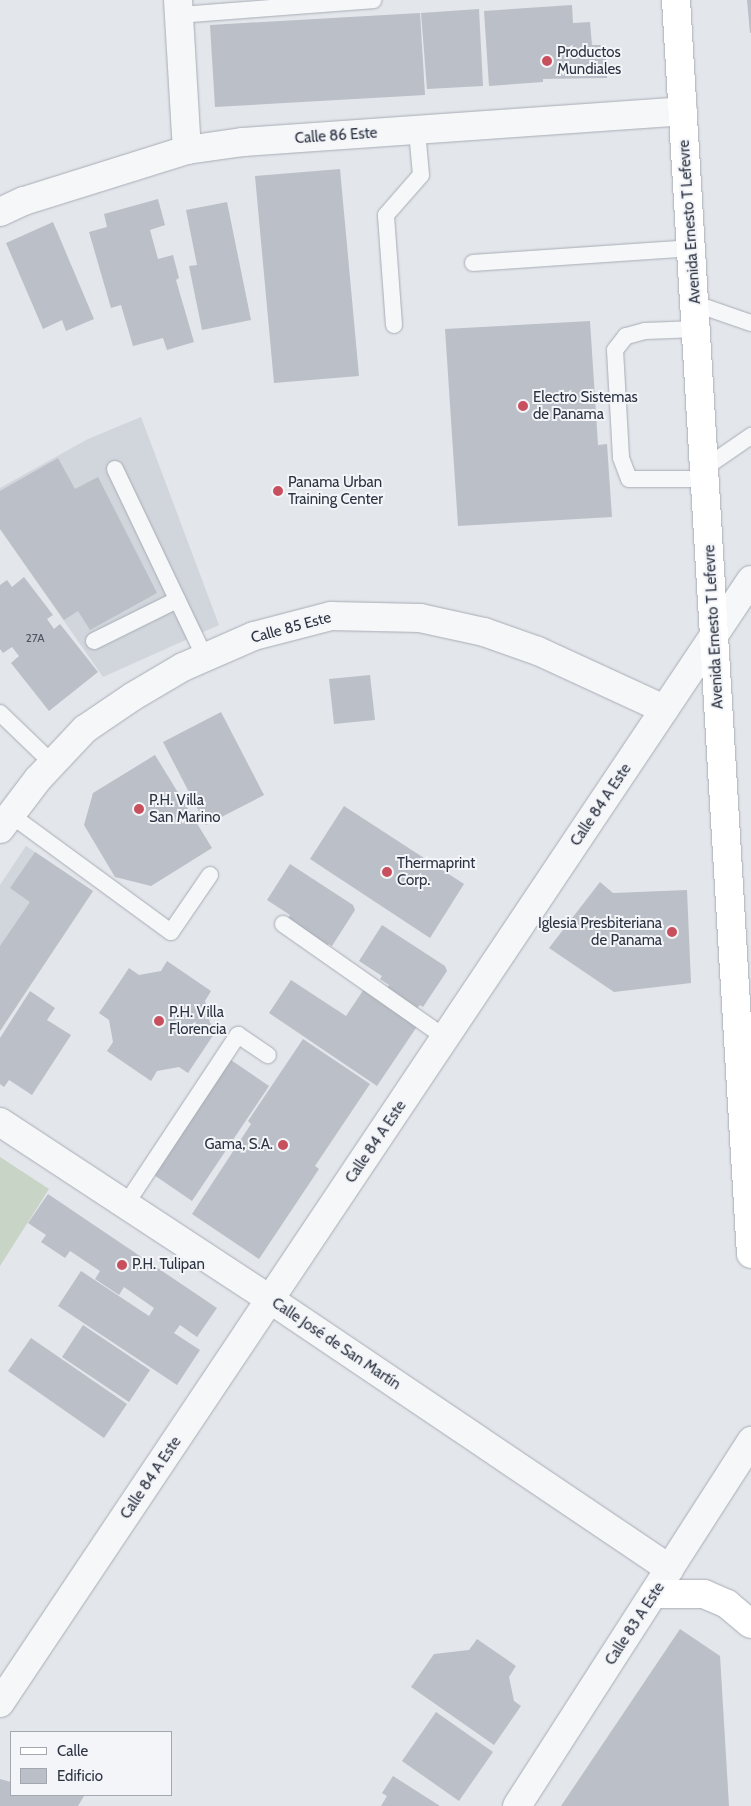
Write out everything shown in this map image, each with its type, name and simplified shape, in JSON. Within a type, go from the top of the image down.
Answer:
[{"type":"main road","name":"Avenida Ernesto T Lefevre","points":[[676,0],[697,316],[751,1254]]},
{"type":"main road","points":[[654,1594],[704,1594],[727,1604],[751,1624]]},
{"type":"street","points":[[178,8],[187,150]]},
{"type":"street","name":"Calle 86 Este","points":[[0,212],[42,195],[187,150],[243,142],[683,111]]},
{"type":"street","name":"Calle 84 A Este","points":[[0,1702],[271,1300],[751,580]]},
{"type":"street","name":"Calle 85 Este","points":[[5,822],[85,729],[132,697],[205,658],[254,636],[331,616],[420,618],[484,632],[538,651],[664,709]]},
{"type":"street","name":"Calle José de San Martín","points":[[0,1122],[271,1300],[670,1569]]},
{"type":"street","name":"Calle 83 A Este","points":[[517,1806],[751,1441]]},
{"type":"lane","points":[[178,8],[374,0]]},
{"type":"lane","points":[[394,325],[386,215],[421,175],[417,131]]},
{"type":"lane","points":[[474,263],[692,248]]},
{"type":"lane","points":[[751,323],[697,316],[626,336],[614,350],[621,458],[629,480],[706,473],[751,436]]},
{"type":"lane","points":[[115,469],[205,658]]},
{"type":"lane","points":[[94,641],[177,600]]},
{"type":"lane","points":[[0,713],[53,764]]},
{"type":"lane","points":[[5,822],[171,932],[210,875]]},
{"type":"lane","points":[[283,924],[446,1038]]},
{"type":"lane","points":[[126,1204],[238,1035],[268,1055]]},
{"type":"shaded area","points":[[141,417],[219,625],[103,677],[0,529],[0,488],[88,439]]},
{"type":"shaded area","points":[[26,846],[93,891],[0,1031],[0,885]]},
{"type":"green space","points":[[0,1157],[49,1189],[0,1266]]},
{"type":"building","points":[[747,0],[751,0],[751,33],[750,33]]},
{"type":"building","name":"Productos Mundiales","points":[[572,5],[573,23],[590,22],[592,45],[605,45],[607,78],[543,79],[543,82],[489,86],[484,11]]},
{"type":"building","points":[[479,9],[483,86],[427,89],[421,13]]},
{"type":"building","points":[[420,13],[425,95],[215,107],[210,25]]},
{"type":"building","points":[[340,169],[359,376],[274,383],[255,176]]},
{"type":"building","points":[[158,199],[165,225],[150,230],[158,259],[173,255],[179,278],[176,280],[194,342],[167,350],[163,338],[133,346],[121,305],[111,308],[89,232],[107,227],[104,214]]},
{"type":"building","points":[[227,202],[251,320],[202,330],[189,266],[197,265],[186,210]]},
{"type":"building","points":[[53,222],[94,319],[66,331],[62,320],[43,329],[6,243]]},
{"type":"building","name":"Electro Sistemas de Panama","points":[[590,321],[598,445],[607,444],[612,517],[458,526],[445,329]]},
{"type":"building","points":[[58,458],[75,489],[98,477],[157,593],[90,630],[78,611],[64,620],[0,529],[0,491]]},
{"type":"building","points":[[24,577],[53,615],[47,619],[54,629],[60,624],[98,672],[49,711],[11,663],[19,656],[12,647],[3,653],[0,649],[0,585],[7,580],[12,587]]},
{"type":"building","points":[[370,675],[375,720],[334,724],[329,679]]},
{"type":"building","points":[[221,712],[264,795],[206,825],[163,742]]},
{"type":"building","name":"P.H. Villa San Marino","points":[[155,755],[212,848],[151,886],[115,877],[84,825],[93,793]]},
{"type":"building","name":"Thermaprint Corp.","points":[[344,806],[464,884],[430,938],[310,859]]},
{"type":"building","points":[[35,852],[93,891],[0,1031],[0,946],[30,902],[10,888]]},
{"type":"building","points":[[290,864],[353,905],[355,910],[332,946],[328,944],[326,948],[296,928],[298,924],[288,918],[290,915],[267,900]]},
{"type":"building","points":[[600,882],[613,893],[687,890],[691,983],[614,992],[549,948]]},
{"type":"building","points":[[382,925],[445,966],[447,971],[423,1007],[420,1005],[417,1008],[387,988],[389,985],[380,979],[382,976],[359,961]]},
{"type":"building","name":"P.H. Villa Florencia","points":[[167,961],[211,991],[205,1001],[210,1023],[218,1028],[188,1073],[179,1067],[157,1071],[151,1081],[107,1051],[113,1042],[109,1020],[99,1013],[129,968],[139,975],[161,971]]},
{"type":"building","points":[[291,980],[346,1016],[364,989],[418,1025],[377,1086],[269,1013]]},
{"type":"building","points":[[30,991],[55,1008],[47,1020],[71,1035],[32,1095],[9,1080],[4,1087],[0,1084],[0,1038]]},
{"type":"building","name":"Gama, S.A.","points":[[303,1039],[370,1084],[315,1166],[319,1169],[259,1259],[192,1214],[251,1124],[248,1121]]},
{"type":"building","points":[[231,1060],[269,1086],[192,1201],[154,1175]]},
{"type":"building","points":[[48,1194],[217,1308],[197,1337],[180,1325],[174,1333],[200,1350],[177,1385],[58,1306],[81,1271],[149,1316],[154,1308],[124,1287],[119,1295],[95,1279],[100,1271],[70,1251],[65,1258],[41,1242],[46,1235],[28,1223]]},
{"type":"building","points":[[83,1325],[150,1370],[129,1402],[62,1357]]},
{"type":"building","points":[[31,1338],[127,1404],[104,1438],[8,1371]]},
{"type":"building","points":[[680,1629],[720,1656],[729,1806],[561,1806]]},
{"type":"building","points":[[477,1639],[516,1666],[509,1677],[514,1701],[521,1706],[494,1745],[411,1687],[434,1654],[469,1650]]},
{"type":"building","points":[[436,1712],[493,1752],[459,1801],[402,1761]]},
{"type":"building","points":[[393,1776],[440,1806],[381,1806],[387,1796],[382,1793]]},
{"type":"building","points":[[0,1779],[10,1782],[10,1796],[84,1796],[78,1806],[0,1806]]},
{"type":"place","name":"Productos Mundiales","points":[[547,61]]},
{"type":"place","name":"Electro Sistemas de Panama","points":[[523,406]]},
{"type":"place","name":"Panama Urban Training Center","points":[[278,491]]},
{"type":"place","name":"P.H. Villa San Marino","points":[[139,809]]},
{"type":"place","name":"Thermaprint Corp.","points":[[387,872]]},
{"type":"place","name":"Iglesia Presbiteriana de Panama","points":[[672,932]]},
{"type":"place","name":"P.H. Villa Florencia","points":[[159,1021]]},
{"type":"place","name":"Gama, S.A.","points":[[283,1145]]},
{"type":"place","name":"P.H. Tulipan","points":[[122,1265]]}]
